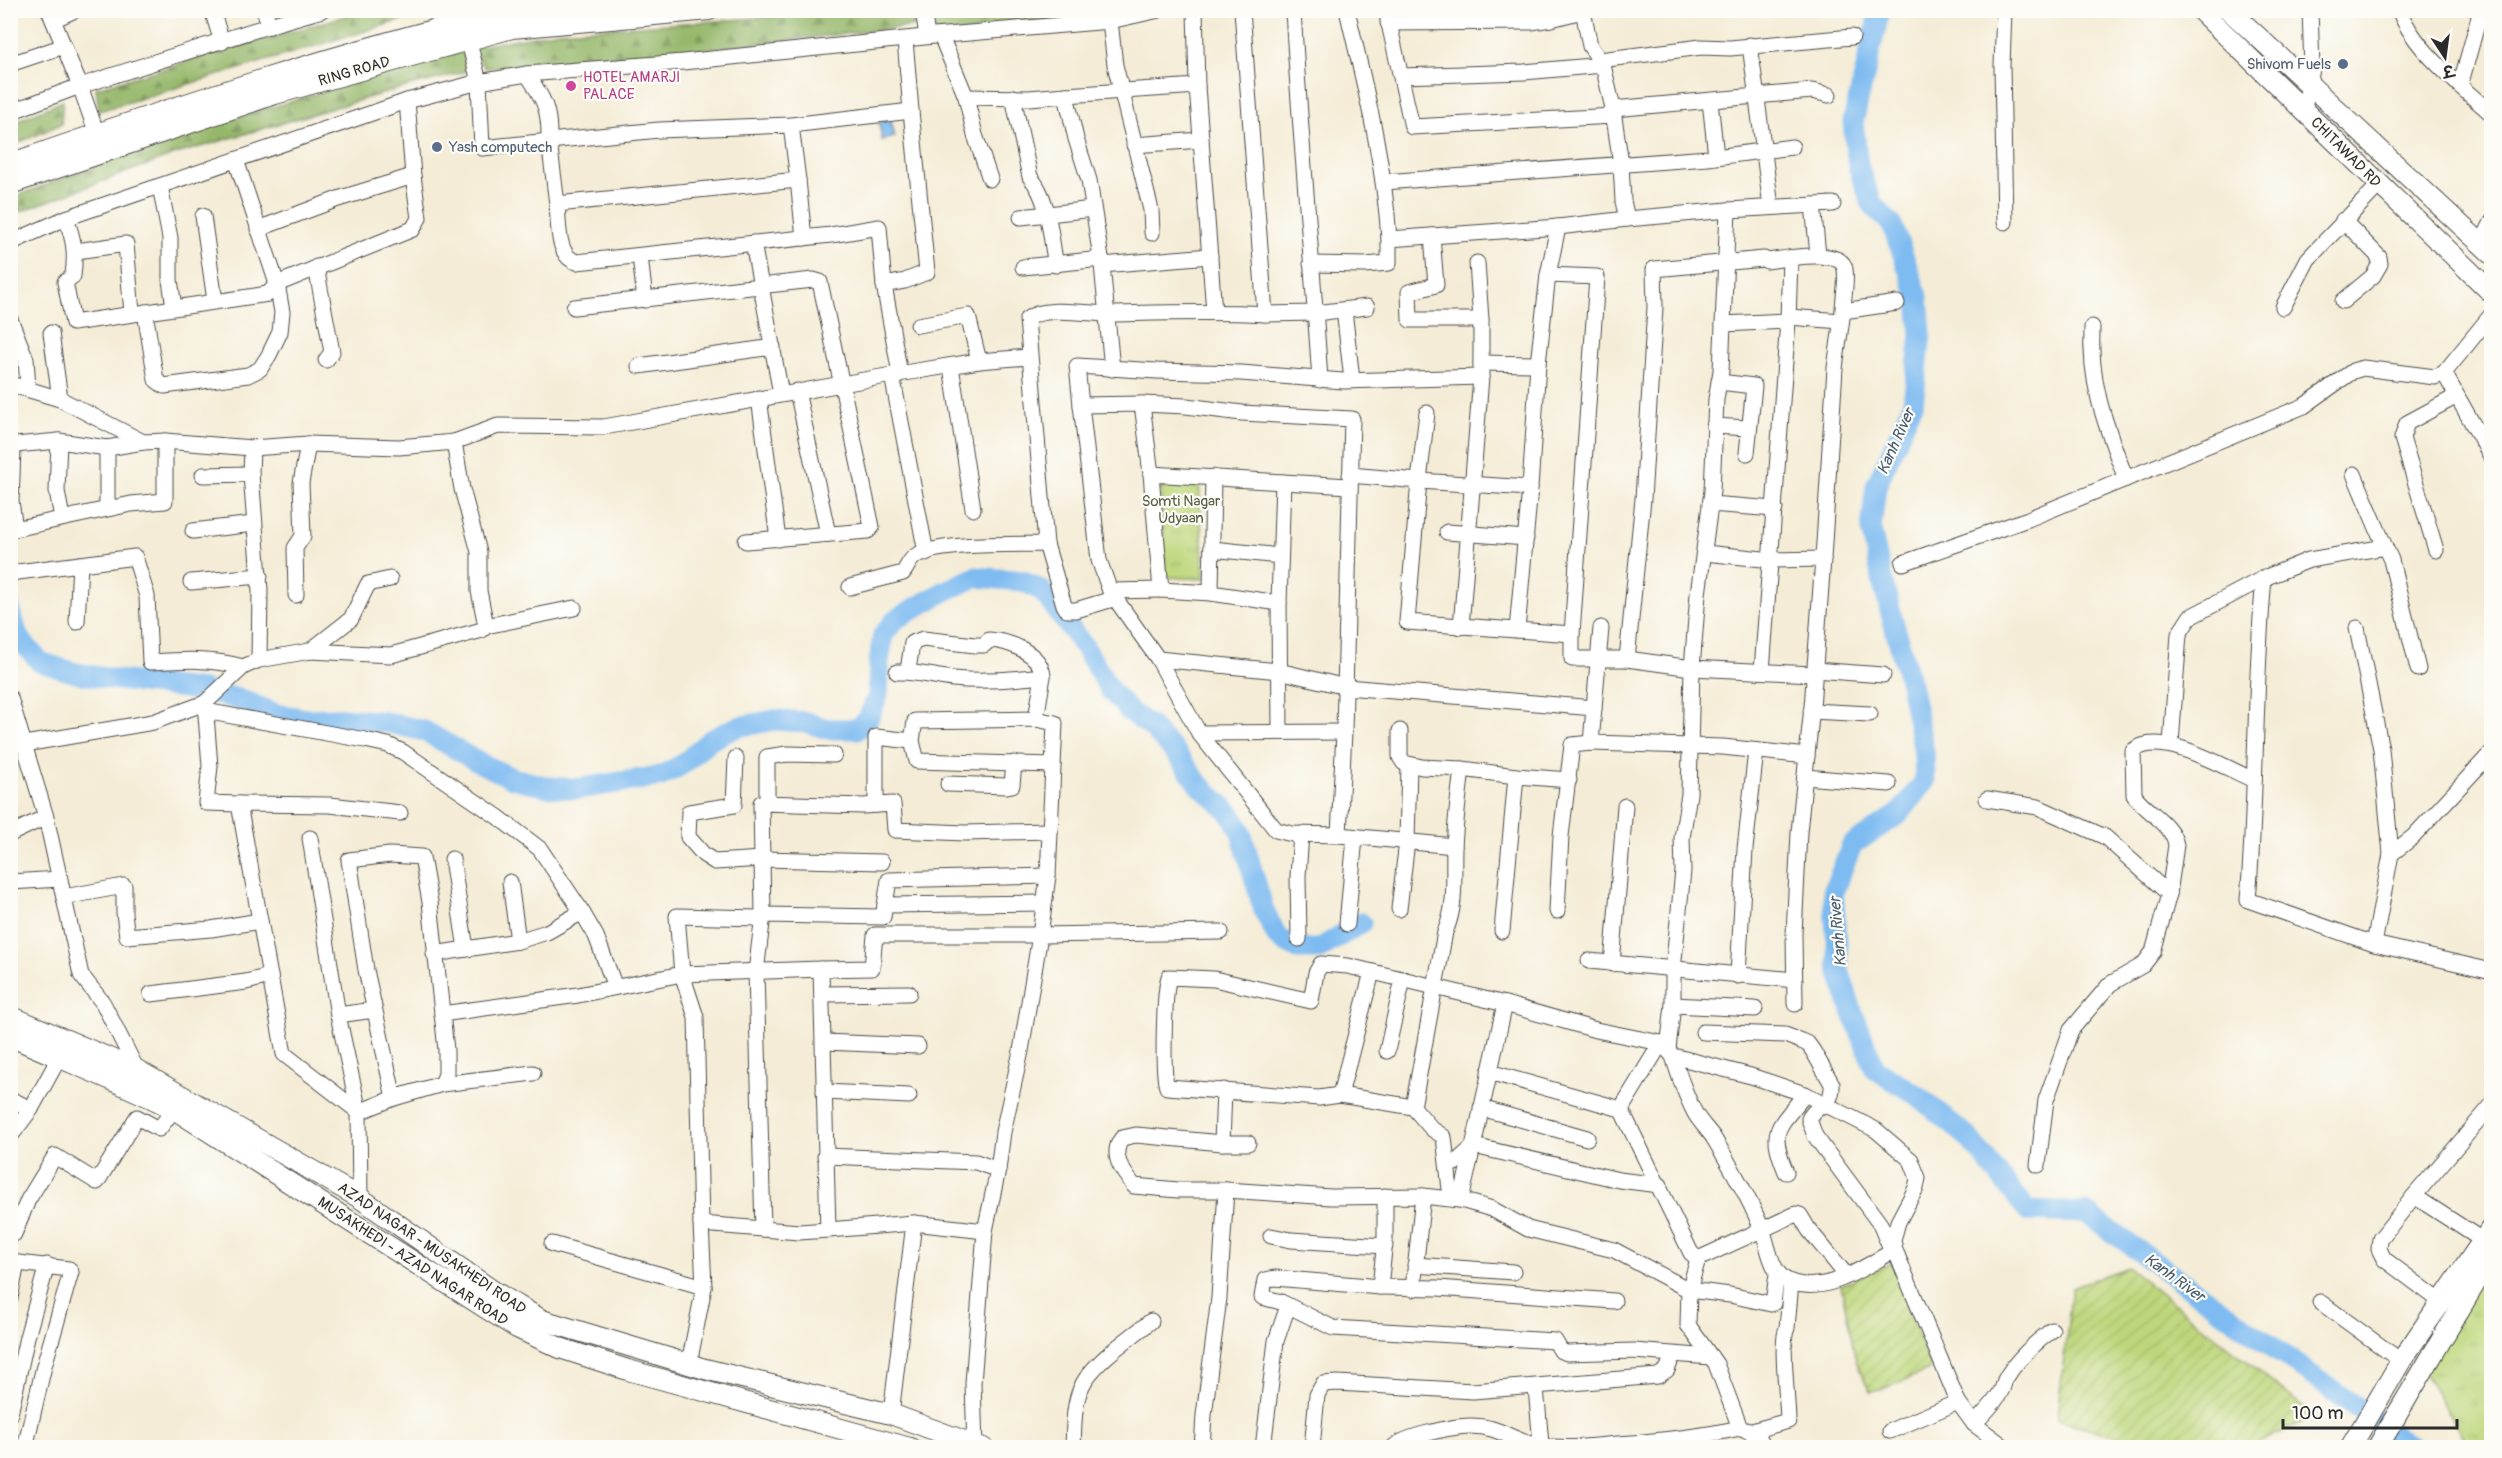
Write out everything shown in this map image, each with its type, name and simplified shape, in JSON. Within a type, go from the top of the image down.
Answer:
[{"type":"main road","name":"RING ROAD","points":[[10,164],[180,105],[477,14],[512,10]]},
{"type":"main road","name":"RING ROAD","points":[[10,184],[275,93],[468,38],[512,28],[709,10]]},
{"type":"main road","name":"CHITAWAD RD","points":[[2200,10],[2492,293]]},
{"type":"main road","name":"CHITAWAD RD","points":[[2229,10],[2486,249]]},
{"type":"main road","name":"AZAD NAGAR - MUSAKHEDI ROAD","points":[[10,1016],[360,1198],[493,1291],[542,1320],[697,1366],[891,1414],[978,1446]]},
{"type":"main road","name":"MUSAKHEDI - AZAD NAGAR ROAD","points":[[10,1036],[59,1058],[133,1078],[174,1109],[517,1328],[560,1348],[628,1370],[910,1448]]},
{"type":"main road","points":[[2350,1448],[2401,1361],[2440,1301],[2488,1241]]},
{"type":"main road","points":[[2377,1448],[2422,1369],[2488,1241]]},
{"type":"street","points":[[75,10],[51,15],[97,134]]},
{"type":"street","points":[[212,10],[222,42]]},
{"type":"street","points":[[264,10],[270,26]]},
{"type":"street","points":[[923,10],[966,97],[975,135],[990,179]]},
{"type":"street","points":[[10,243],[66,218],[407,101],[479,82],[527,74],[683,62],[934,36],[1110,21],[1159,10]]},
{"type":"street","points":[[1195,10],[1197,86],[1214,312]]},
{"type":"street","points":[[1242,10],[1265,314]]},
{"type":"street","points":[[1293,10],[1299,122],[1306,177],[1320,380]]},
{"type":"street","points":[[1311,264],[1365,265],[1389,262],[1384,182],[1371,108],[1347,10]]},
{"type":"street","points":[[2004,10],[2001,66],[2005,222]]},
{"type":"street","points":[[2304,109],[2313,69],[2310,10]]},
{"type":"street","points":[[2399,10],[2405,26],[2422,50],[2492,114]]},
{"type":"street","points":[[2460,86],[2481,10]]},
{"type":"street","points":[[10,112],[80,86],[318,11]]},
{"type":"street","points":[[1627,219],[1613,112],[1601,62],[1590,46],[1584,11],[1531,22],[1387,17],[1412,127],[1613,112],[1758,96],[1812,92],[1829,95]]},
{"type":"street","points":[[1110,21],[1115,65],[1151,210],[1152,233]]},
{"type":"street","points":[[1401,76],[1524,72],[1701,47],[1852,37]]},
{"type":"street","points":[[468,38],[479,82],[482,148],[658,130],[791,125],[911,111]]},
{"type":"street","points":[[885,285],[905,281],[927,272],[905,40]]},
{"type":"street","points":[[1750,45],[1771,207]]},
{"type":"street","points":[[10,64],[64,46]]},
{"type":"street","points":[[527,74],[548,111],[549,141],[561,245],[571,261],[640,256],[804,238],[879,227],[896,374],[926,553]]},
{"type":"street","points":[[966,97],[1066,95],[1197,86]]},
{"type":"street","points":[[1066,95],[1076,139],[1089,180],[1102,262],[1112,369]]},
{"type":"street","points":[[1013,97],[1030,177],[1037,184],[1047,214],[1056,265]]},
{"type":"street","points":[[1710,100],[1716,156]]},
{"type":"street","points":[[66,218],[76,251],[73,276],[65,282],[73,323],[268,294],[277,284],[413,229],[419,218],[407,101]]},
{"type":"street","points":[[791,125],[804,238]]},
{"type":"street","points":[[1134,146],[1201,140]]},
{"type":"street","points":[[1384,182],[1716,156],[1792,147]]},
{"type":"street","points":[[76,251],[126,244],[138,312],[156,380],[164,386],[248,375],[260,369],[280,332],[282,312],[277,284],[236,160]]},
{"type":"street","points":[[258,229],[338,199],[413,176]]},
{"type":"street","points":[[557,204],[798,180]]},
{"type":"street","points":[[2283,307],[2308,260],[2343,220],[2379,185]]},
{"type":"street","points":[[160,186],[170,238],[170,280],[174,307]]},
{"type":"street","points":[[1389,239],[1558,227],[1728,210],[1833,204]]},
{"type":"street","points":[[1813,205],[1818,255]]},
{"type":"street","points":[[1021,217],[1093,209]]},
{"type":"street","points":[[1248,1143],[1128,1136],[1119,1143],[1118,1151],[1122,1172],[1134,1186],[1331,1197],[1423,1196],[1456,1199],[1492,1209],[1528,1229],[1614,1250],[1689,1290],[1730,1295],[1771,1304],[1773,1302],[1777,1274],[1761,1228],[1728,1163],[1697,1116],[1667,1049],[1683,871],[1682,837],[1689,794],[1692,668],[1698,594],[1710,504],[1719,382],[1728,210]]},
{"type":"street","points":[[203,216],[215,301]]},
{"type":"street","points":[[2343,220],[2379,257],[2380,264],[2373,276],[2343,301]]},
{"type":"street","points":[[2486,249],[2492,222]]},
{"type":"street","points":[[1516,630],[1526,538],[1538,364],[1548,275],[1558,227]]},
{"type":"street","points":[[1432,236],[1436,285],[1409,292],[1410,320],[1481,320]]},
{"type":"street","points":[[753,243],[781,394]]},
{"type":"street","points":[[1627,659],[1644,487],[1655,307],[1654,269],[1726,261],[1764,259],[1767,261],[1818,255],[1838,259],[1843,264],[1842,316],[1835,368],[1823,559],[1799,832],[1794,934],[1795,1004]]},
{"type":"street","points":[[640,256],[645,300]]},
{"type":"street","points":[[1023,267],[1210,256]]},
{"type":"street","points":[[1762,671],[1789,319],[1790,258]]},
{"type":"street","points":[[1461,627],[1481,370],[1481,320],[1477,263]]},
{"type":"street","points":[[316,267],[332,352],[326,360]]},
{"type":"street","points":[[1548,275],[1598,278],[1572,659],[1627,659],[1692,668],[1883,675]]},
{"type":"street","points":[[574,307],[813,280],[820,282],[872,525],[868,531],[746,541]]},
{"type":"street","points":[[1723,324],[1842,316],[1897,303]]},
{"type":"street","points":[[1279,603],[1211,593],[1161,590],[1113,595],[1076,610],[1067,610],[1046,544],[1041,464],[1027,323],[1029,317],[1071,311],[1108,314],[1214,312],[1265,314],[1315,313],[1366,307]]},
{"type":"street","points":[[1344,310],[1352,380]]},
{"type":"street","points":[[1903,563],[2028,519],[2304,406],[2353,371],[2363,368],[2435,377],[2444,373],[2492,314]]},
{"type":"street","points":[[918,325],[968,316],[979,361]]},
{"type":"street","points":[[10,319],[26,359],[28,388]]},
{"type":"street","points":[[2092,327],[2091,356],[2101,414],[2127,479]]},
{"type":"street","points":[[51,333],[60,399]]},
{"type":"street","points":[[639,366],[773,347]]},
{"type":"street","points":[[165,441],[165,501],[107,508],[13,529],[11,501],[15,445],[59,441],[107,448],[165,441],[252,448],[308,444],[399,447],[454,442],[498,426],[604,427],[896,374],[979,361],[1029,357]]},
{"type":"street","points":[[1455,846],[1276,830],[1199,733],[1158,659],[1113,595],[1099,560],[1077,366],[1352,380],[1538,364]]},
{"type":"street","points":[[951,366],[973,509]]},
{"type":"street","points":[[2444,373],[2492,458]]},
{"type":"street","points":[[1719,382],[1755,386],[1748,428],[1747,453]]},
{"type":"street","points":[[10,384],[60,399],[143,442]]},
{"type":"street","points":[[797,391],[828,534]]},
{"type":"street","points":[[2436,550],[2402,438],[2407,423],[2457,396]]},
{"type":"street","points":[[759,398],[778,539]]},
{"type":"street","points":[[1142,404],[1151,474],[1161,590]]},
{"type":"street","points":[[1081,405],[1186,406],[1242,413],[1352,419],[1346,687],[1339,835]]},
{"type":"street","points":[[1427,413],[1407,622],[1572,634]]},
{"type":"street","points":[[1714,426],[1748,428]]},
{"type":"street","points":[[59,441],[57,490],[62,518]]},
{"type":"street","points":[[454,442],[462,489],[479,552],[479,591],[486,626]]},
{"type":"street","points":[[296,595],[295,548],[303,536],[301,483],[308,444]]},
{"type":"street","points":[[107,448],[107,508]]},
{"type":"street","points":[[252,448],[254,524],[260,576],[259,660]]},
{"type":"street","points":[[203,475],[251,474]]},
{"type":"street","points":[[1151,474],[1283,482],[1419,481],[1530,488]]},
{"type":"street","points":[[2354,474],[2391,560],[2418,669]]},
{"type":"street","points":[[1211,593],[1213,477]]},
{"type":"street","points":[[1280,732],[1279,603],[1283,482]]},
{"type":"street","points":[[1710,504],[1775,509]]},
{"type":"street","points":[[193,531],[254,524]]},
{"type":"street","points":[[1447,532],[1526,538]]},
{"type":"street","points":[[850,587],[903,573],[912,558],[926,553],[970,546],[1046,544]]},
{"type":"street","points":[[2171,744],[2179,634],[2190,617],[2265,578],[2309,560],[2385,547]]},
{"type":"street","points":[[1212,549],[1280,556]]},
{"type":"street","points":[[1705,553],[1772,560],[1823,559]]},
{"type":"street","points":[[10,573],[135,557],[147,596],[150,662],[184,659],[220,661],[243,667]]},
{"type":"street","points":[[76,622],[80,564]]},
{"type":"street","points":[[191,582],[260,576]]},
{"type":"street","points":[[2265,578],[2248,900],[2374,944],[2492,971]]},
{"type":"street","points":[[310,651],[351,619],[368,584],[390,579]]},
{"type":"street","points":[[25,744],[153,722],[206,705],[243,667],[259,660],[310,651],[391,655],[482,630],[486,626],[574,608]]},
{"type":"street","points":[[1591,743],[1601,628]]},
{"type":"street","points":[[2357,628],[2381,749],[2391,854],[2374,944]]},
{"type":"street","points":[[1036,719],[1044,676],[1042,666],[1034,656],[996,640],[989,640],[984,645],[975,645],[916,640],[912,643],[902,672],[973,680],[1044,676]]},
{"type":"street","points":[[1158,659],[1279,671],[1346,687],[1594,708]]},
{"type":"street","points":[[10,698],[15,727],[25,744],[46,817],[81,975],[103,1003],[133,1078]]},
{"type":"street","points":[[206,705],[210,766],[206,803],[330,805],[400,813]]},
{"type":"street","points":[[206,705],[388,745],[403,752],[498,817],[540,849],[596,936],[615,987]]},
{"type":"street","points":[[1811,711],[1870,714]]},
{"type":"street","points":[[978,1446],[973,1383],[985,1231],[998,1170],[1002,1132],[1021,1051],[1040,935],[1048,876],[1055,723],[1036,719],[915,721],[912,741],[917,761],[1053,765]]},
{"type":"street","points":[[1400,731],[1400,757],[1404,763],[1409,765],[1569,780]]},
{"type":"street","points":[[1199,733],[1344,732]]},
{"type":"street","points":[[876,805],[876,737],[912,741]]},
{"type":"street","points":[[1557,911],[1561,836],[1572,745],[1591,743],[1689,746],[1807,756]]},
{"type":"street","points":[[2038,1164],[2046,1100],[2071,1030],[2110,984],[2143,965],[2153,952],[2169,894],[2175,838],[2134,795],[2133,751],[2139,746],[2171,744],[2254,780]]},
{"type":"street","points":[[1738,976],[1745,849],[1756,751]]},
{"type":"street","points":[[2391,854],[2413,837],[2492,752]]},
{"type":"street","points":[[767,802],[767,757],[787,754],[834,755]]},
{"type":"street","points":[[736,758],[734,805],[689,812],[688,837],[704,855],[715,862],[762,859],[882,862]]},
{"type":"street","points":[[948,784],[1012,785],[1014,764]]},
{"type":"street","points":[[1399,909],[1407,841],[1409,765]]},
{"type":"street","points":[[1413,1107],[1433,987],[1454,903],[1455,846],[1462,769]]},
{"type":"street","points":[[1503,931],[1516,776]]},
{"type":"street","points":[[1805,777],[1889,784]]},
{"type":"street","points":[[1987,800],[2038,807],[2104,837],[2169,894]]},
{"type":"street","points":[[763,1229],[756,972],[763,915],[761,803],[893,804],[895,830],[965,833],[1050,831]]},
{"type":"street","points":[[239,804],[284,1054],[359,1112]]},
{"type":"street","points":[[1612,964],[1625,806]]},
{"type":"street","points":[[10,834],[46,817]]},
{"type":"street","points":[[1299,939],[1298,876],[1301,834]]},
{"type":"street","points":[[1347,924],[1355,837]]},
{"type":"street","points":[[310,838],[338,1015],[359,1112],[360,1198]]},
{"type":"street","points":[[393,1098],[360,936],[349,860],[390,855],[422,857],[430,902],[442,1014],[446,1074],[442,1084]]},
{"type":"street","points":[[452,859],[466,949]]},
{"type":"street","points":[[702,1390],[697,1366],[704,1287],[696,1017],[682,974],[677,916],[884,917],[889,880],[1048,876]]},
{"type":"street","points":[[10,882],[60,879]]},
{"type":"street","points":[[510,882],[518,941]]},
{"type":"street","points":[[64,897],[124,886],[124,913],[128,936],[211,929],[260,921]]},
{"type":"street","points":[[885,905],[1044,903]]},
{"type":"street","points":[[434,954],[518,941],[547,932],[582,912]]},
{"type":"street","points":[[442,1014],[578,995],[682,974],[872,968],[875,935],[1221,932]]},
{"type":"street","points":[[1589,961],[1795,980]]},
{"type":"street","points":[[1456,1199],[1444,1137],[1432,1129],[1413,1107],[1340,1095],[1319,1098],[1224,1090],[1171,1089],[1165,1085],[1166,985],[1169,977],[1214,979],[1311,1001],[1316,973],[1321,964],[1339,964],[1505,1004],[1667,1049],[1805,1094],[1876,1130],[1911,1160],[1918,1178],[1916,1188],[1898,1222],[1893,1240],[1893,1251]]},
{"type":"street","points":[[821,969],[828,1230]]},
{"type":"street","points":[[1340,1095],[1372,972]]},
{"type":"street","points":[[151,994],[246,982],[270,976]]},
{"type":"street","points":[[1387,1051],[1403,979]]},
{"type":"street","points":[[822,994],[909,993]]},
{"type":"street","points":[[1456,1199],[1474,1146],[1505,1004]]},
{"type":"street","points":[[1672,1005],[1755,1009]]},
{"type":"street","points":[[338,1015],[374,1010]]},
{"type":"street","points":[[1703,1032],[1785,1035],[1808,1044],[1832,1084],[1831,1096],[1825,1105],[1815,1111],[1809,1119],[1815,1136],[1880,1224],[1958,1402],[1974,1424],[2006,1448]]},
{"type":"street","points":[[824,1042],[918,1046]]},
{"type":"street","points":[[1621,1109],[1667,1049]]},
{"type":"street","points":[[10,1137],[30,1109],[59,1058]]},
{"type":"street","points":[[1489,1072],[1621,1109],[1691,1252],[1698,1259]]},
{"type":"street","points":[[359,1112],[393,1098],[442,1084],[533,1073]]},
{"type":"street","points":[[1222,1143],[1224,1090]]},
{"type":"street","points":[[824,1092],[909,1096]]},
{"type":"street","points":[[1786,1172],[1776,1148],[1775,1136],[1805,1094]]},
{"type":"street","points":[[10,1099],[30,1109]]},
{"type":"street","points":[[2440,1301],[2384,1259],[2379,1250],[2380,1239],[2492,1105]]},
{"type":"street","points":[[1481,1108],[1587,1138]]},
{"type":"street","points":[[14,1234],[28,1200],[55,1156],[97,1182],[137,1117],[159,1129],[174,1109]]},
{"type":"street","points":[[1448,1164],[1455,1163],[1474,1146]]},
{"type":"street","points":[[1474,1146],[1608,1178],[1660,1185]]},
{"type":"street","points":[[825,1156],[976,1162],[998,1170]]},
{"type":"street","points":[[1202,1448],[1219,1298],[1226,1190]]},
{"type":"street","points":[[1380,1287],[1385,1246],[1385,1196]]},
{"type":"street","points":[[1413,1289],[1423,1196]]},
{"type":"street","points":[[2414,1196],[2488,1241]]},
{"type":"street","points":[[1764,1448],[1758,1436],[1746,1430],[1716,1364],[1688,1324],[1689,1290],[1698,1259],[1761,1228],[1790,1216],[1800,1215],[1809,1230],[1847,1276]]},
{"type":"street","points":[[701,1224],[799,1232],[914,1223],[985,1231]]},
{"type":"street","points":[[891,1414],[914,1223]]},
{"type":"street","points":[[1271,1236],[1291,1240],[1385,1246]]},
{"type":"street","points":[[552,1244],[704,1287]]},
{"type":"street","points":[[1777,1274],[1791,1282],[1804,1285],[1820,1284],[1847,1276],[1893,1251]]},
{"type":"street","points":[[10,1298],[14,1262],[47,1265],[69,1269],[71,1272],[44,1366],[25,1448]]},
{"type":"street","points":[[1415,1264],[1513,1272]]},
{"type":"street","points":[[10,1414],[27,1337],[47,1265]]},
{"type":"street","points":[[1614,1301],[1438,1288],[1380,1287],[1275,1278],[1265,1280],[1262,1297],[1268,1297],[1333,1328],[1555,1341],[1561,1351],[1567,1353],[1634,1351],[1711,1357]]},
{"type":"street","points":[[1393,1448],[1397,1442],[1411,1437],[1470,1426],[1499,1429],[1530,1444],[1580,1447],[1693,1438],[1788,1421],[1783,1348],[1791,1282]]},
{"type":"street","points":[[2320,1302],[2401,1361]]},
{"type":"street","points":[[1263,1448],[1276,1341],[1288,1306]]},
{"type":"street","points":[[1073,1448],[1075,1416],[1082,1385],[1096,1367],[1151,1321]]},
{"type":"street","points":[[1974,1424],[1993,1405],[2002,1390],[2005,1379],[2020,1360],[2036,1342],[2052,1330]]},
{"type":"street","points":[[1312,1448],[1317,1395],[1323,1384],[1473,1392],[1536,1388],[1658,1376],[1667,1370],[1673,1355]]},
{"type":"street","points":[[1536,1388],[1541,1444]]},
{"type":"street","points":[[1890,1431],[1958,1402]]},
{"type":"green space","points":[[362,11],[432,11],[99,111],[96,88]]},
{"type":"green space","points":[[838,11],[912,11],[915,26],[572,64],[485,68],[471,48],[559,31]]},
{"type":"green space","points":[[932,11],[1159,11],[934,36]]},
{"type":"green space","points":[[460,50],[468,60],[465,72],[398,89],[176,154],[11,215],[11,198],[170,138]]},
{"type":"green space","points":[[63,101],[61,124],[11,146],[11,123]]},
{"type":"green space","name":"Somti Nagar Udyaan","points":[[1199,481],[1204,579],[1166,577],[1160,482]]},
{"type":"green space","points":[[2491,1255],[2491,1447],[2469,1447],[2422,1369]]},
{"type":"green space","points":[[1892,1263],[1907,1308],[1931,1365],[1929,1370],[1870,1392],[1856,1361],[1841,1285]]},
{"type":"green space","points":[[2128,1267],[2315,1416],[2248,1448],[2154,1447],[2057,1419],[2072,1287]]},
{"type":"water","points":[[891,120],[895,137],[882,140],[879,122]]},
{"type":"waterway","name":"Kanh River","points":[[1880,10],[1853,122],[1858,166],[1872,204],[1892,225],[1918,296],[1921,334],[1913,404],[1876,486],[1871,530],[1910,683],[1924,752],[1925,781],[1899,814],[1852,845],[1833,892],[1839,970],[1852,1011],[1875,1069],[1915,1094],[1968,1137],[2028,1211],[2086,1213],[2413,1448]]},
{"type":"waterway","points":[[10,608],[18,637],[40,662],[76,673],[202,690],[242,700],[276,714],[308,719],[340,718],[385,722],[425,731],[476,761],[512,778],[548,787],[577,789],[661,776],[683,764],[710,740],[737,727],[775,720],[805,722],[828,729],[858,729],[869,717],[878,695],[883,635],[896,619],[945,591],[976,577],[1023,581],[1042,591],[1085,648],[1110,690],[1131,713],[1149,725],[1176,753],[1199,784],[1231,814],[1240,829],[1264,911],[1278,938],[1298,949],[1319,949],[1361,923]]},
{"type":"place","name":"Shivom Fuels","points":[[2343,64]]},
{"type":"place","name":"HOTEL AMARJI PALACE","points":[[571,86]]},
{"type":"place","name":"Yash computech","points":[[437,147]]}]
